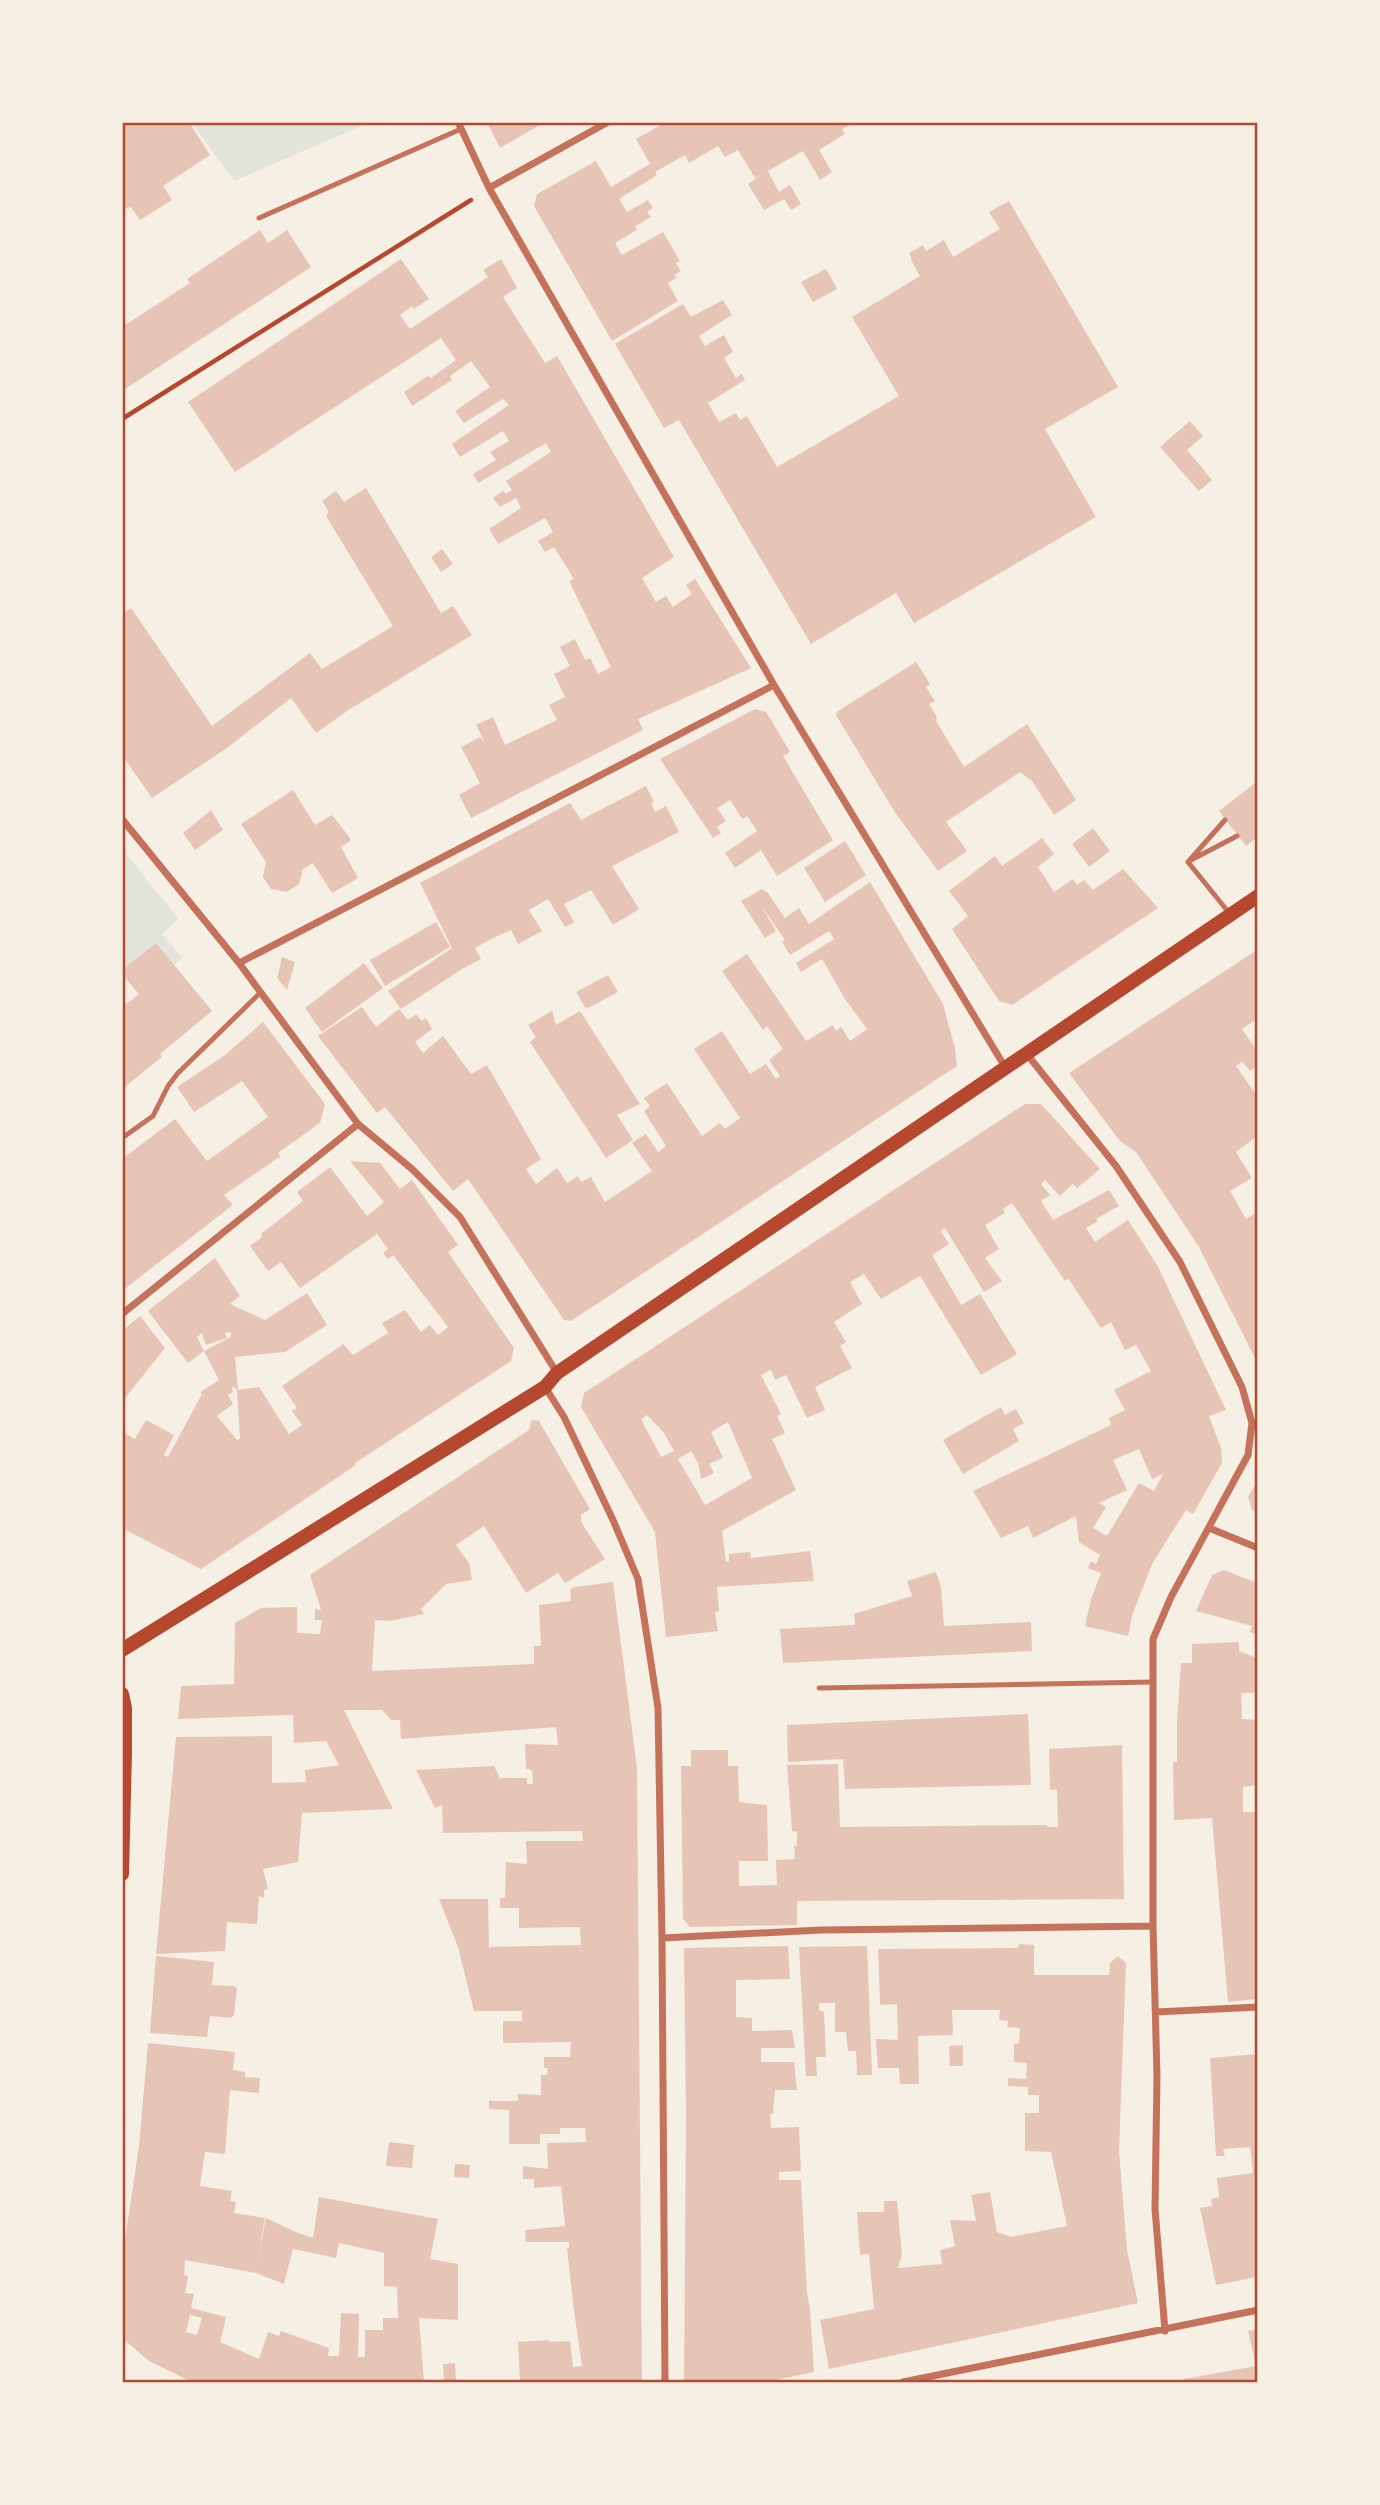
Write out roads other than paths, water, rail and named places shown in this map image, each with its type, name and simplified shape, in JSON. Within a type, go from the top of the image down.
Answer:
[{"type":"main road","points":[[122,1650],[545,1388],[557,1373],[1258,896]]},
{"type":"main road","points":[[122,1874],[123,1703]]},
{"type":"street","points":[[489,188],[608,122]]},
{"type":"street","points":[[459,126],[489,188],[774,685],[1005,1067]]},
{"type":"street","points":[[239,963],[774,685]]},
{"type":"street","points":[[122,819],[239,963],[358,1124],[412,1169],[460,1217],[557,1373]]},
{"type":"street","points":[[1026,1052],[1116,1167],[1180,1262],[1242,1387],[1252,1423],[1248,1455],[1171,1597],[1153,1639],[1155,2209],[1165,2331]]},
{"type":"street","points":[[122,1314],[358,1124]]},
{"type":"street","points":[[545,1388],[564,1417],[638,1579],[658,1708],[665,2382]]},
{"type":"street","points":[[1209,1528],[1258,1548]]},
{"type":"street","points":[[662,1938],[821,1930],[1153,1926]]},
{"type":"street","points":[[1156,2012],[1258,2007]]},
{"type":"street","points":[[903,2382],[1258,2310]]},
{"type":"lane","points":[[259,218],[459,126]]},
{"type":"lane","points":[[1188,862],[1225,820]]},
{"type":"lane","points":[[1188,862],[1237,836]]},
{"type":"lane","points":[[1188,862],[1230,914]]},
{"type":"lane","points":[[122,1138],[153,1116],[168,1086],[178,1073],[261,992]]},
{"type":"lane","points":[[819,1688],[1153,1682]]}]
